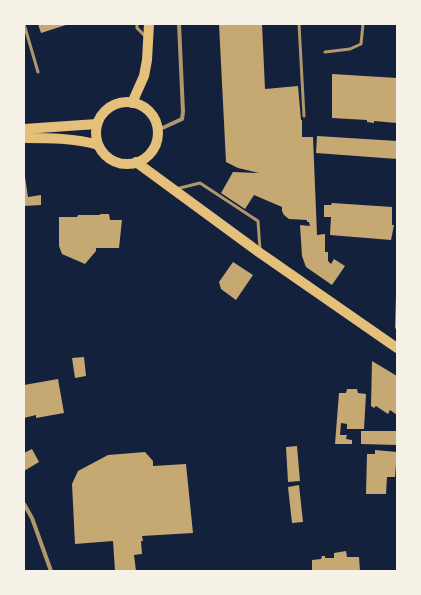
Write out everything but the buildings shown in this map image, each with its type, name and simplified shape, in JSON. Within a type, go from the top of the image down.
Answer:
[{"type":"main road","points":[[132,103],[144,76],[147,60],[149,24]]},
{"type":"main road","points":[[123,102],[142,106],[150,112],[155,120],[158,130],[157,140],[153,149],[146,157],[136,162],[125,164],[114,161],[104,154],[98,145],[96,133],[97,124],[107,109],[123,102]]},
{"type":"main road","points":[[24,128],[97,124]]},
{"type":"main road","points":[[24,138],[85,141],[98,145]]},
{"type":"main road","points":[[136,162],[260,253],[397,348]]},
{"type":"street","points":[[158,130],[182,119],[184,112],[179,24]]},
{"type":"street","points":[[24,504],[32,518],[51,571]]},
{"type":"lane","points":[[24,24],[38,72]]},
{"type":"lane","points":[[137,24],[137,28],[148,39]]},
{"type":"lane","points":[[299,24],[304,116]]},
{"type":"lane","points":[[324,52],[350,49],[361,44],[362,24]]},
{"type":"lane","points":[[173,189],[200,183],[258,221],[260,253]]}]
